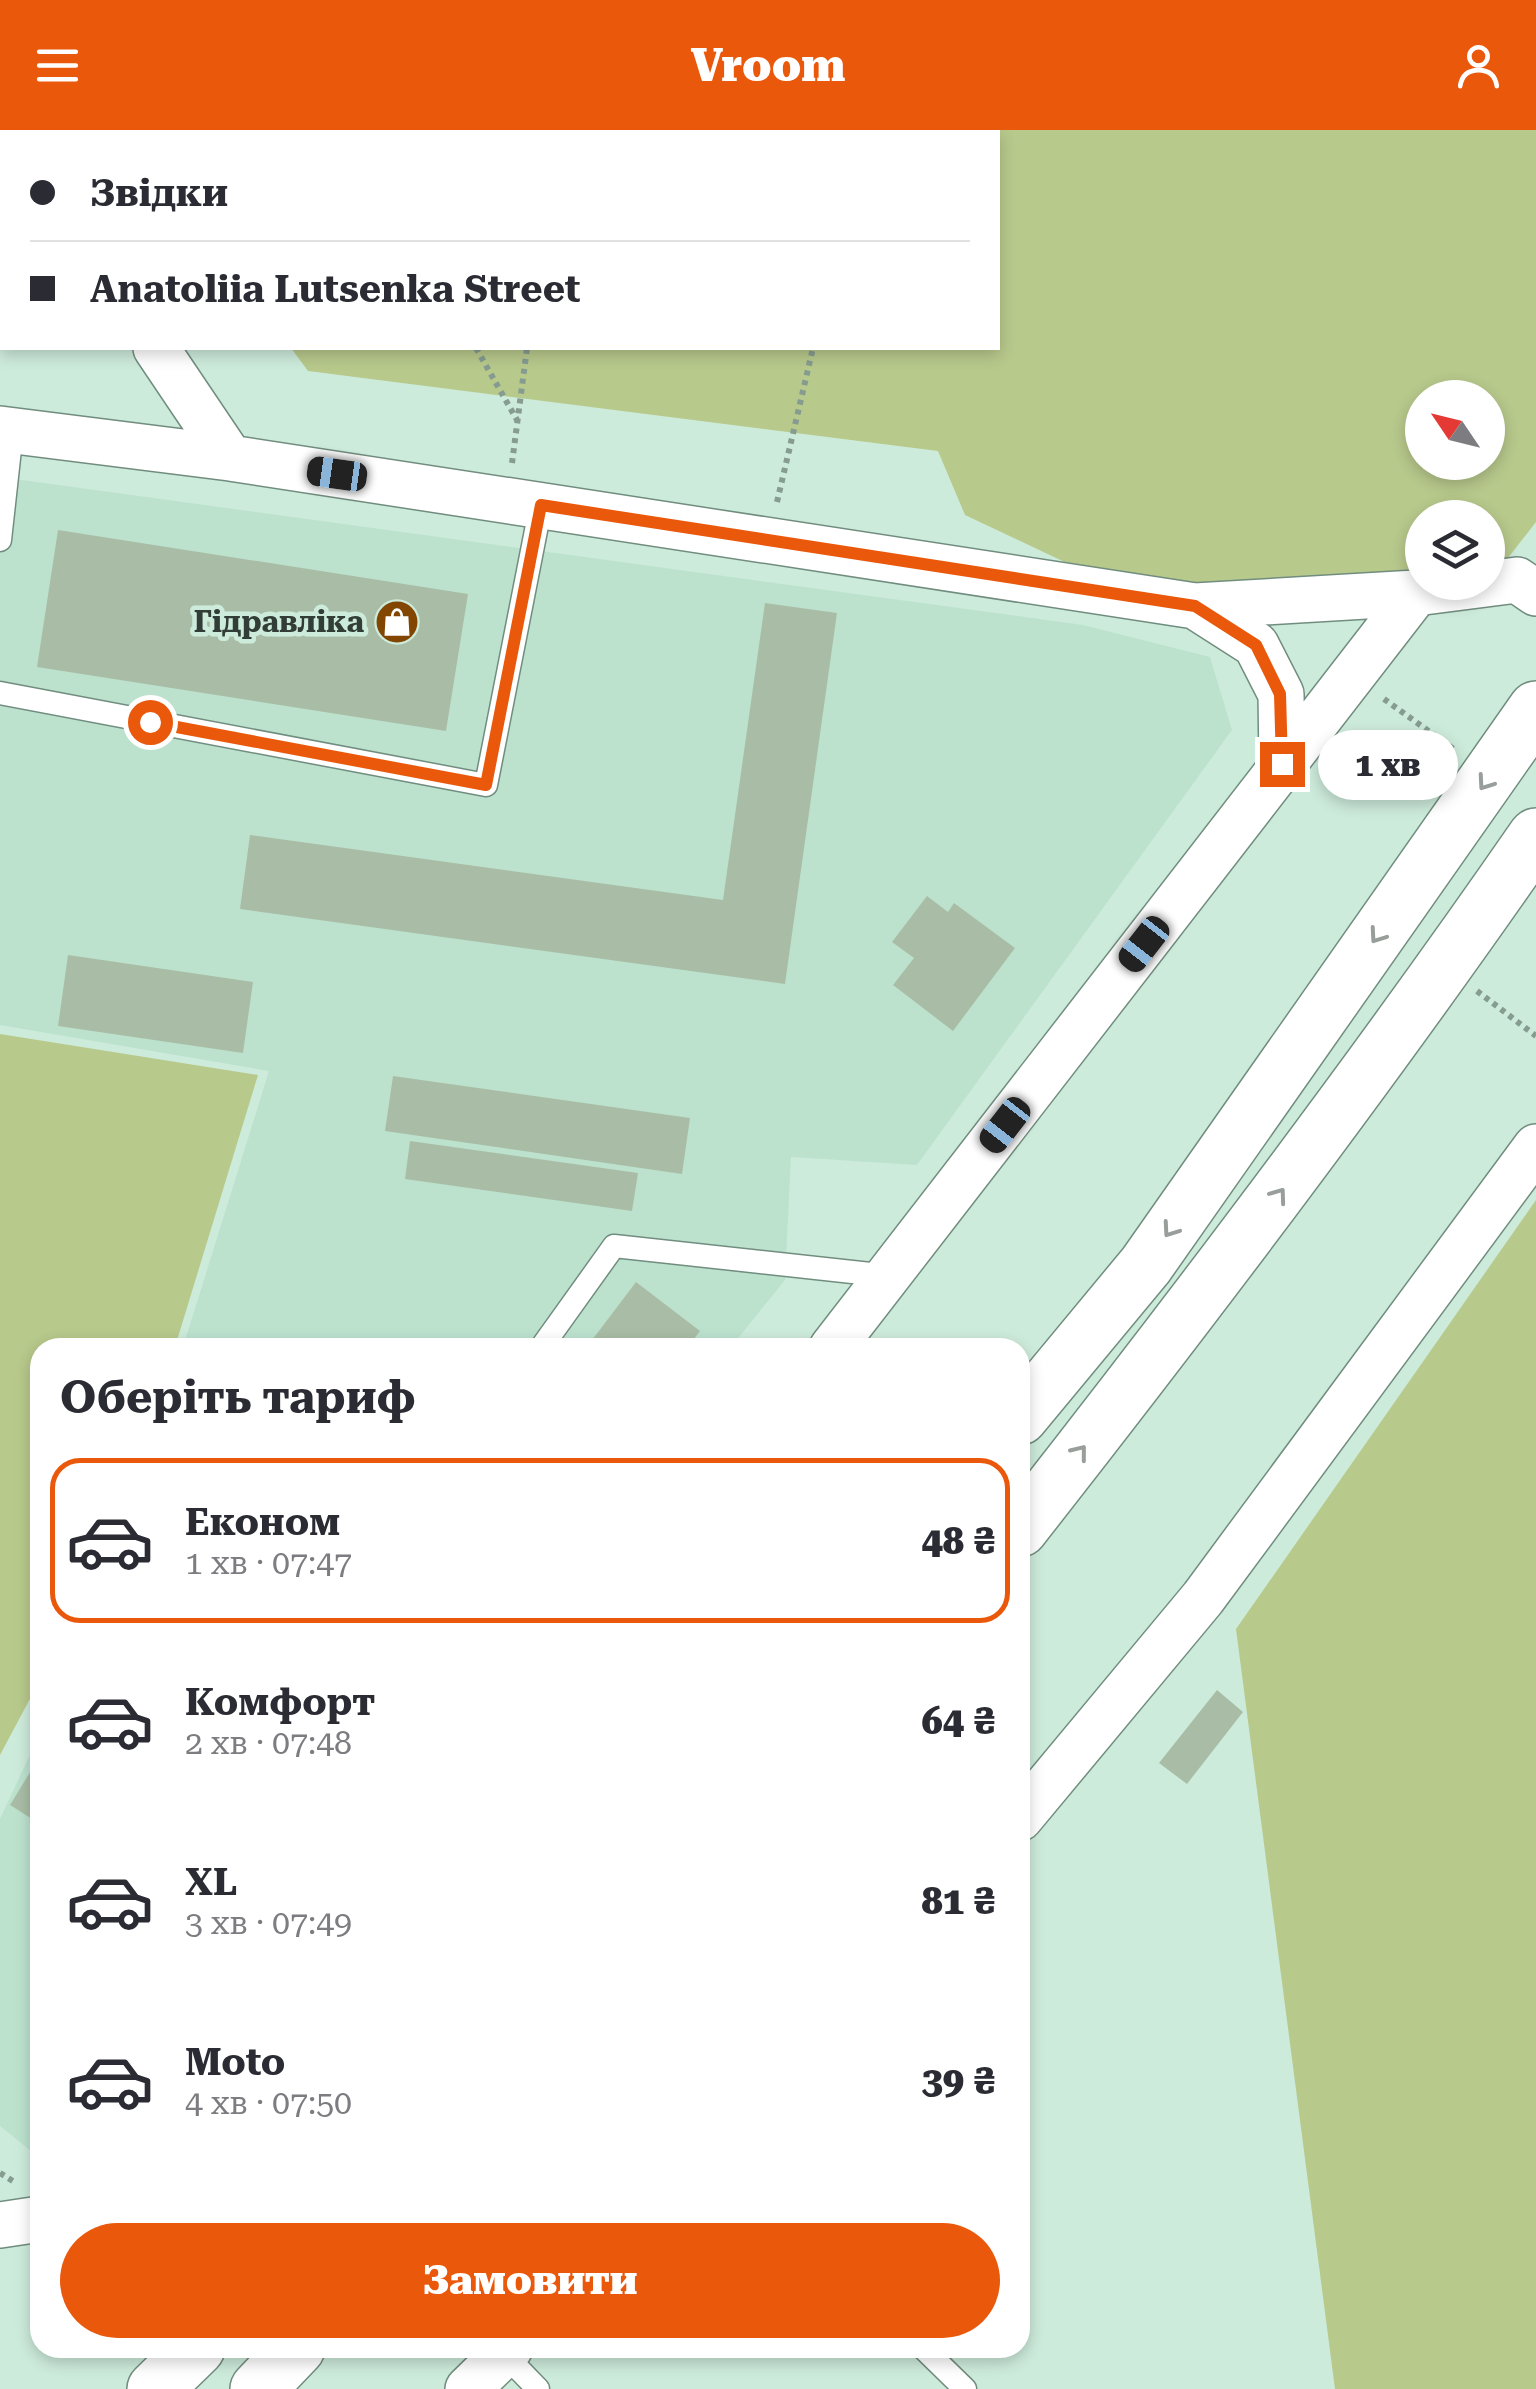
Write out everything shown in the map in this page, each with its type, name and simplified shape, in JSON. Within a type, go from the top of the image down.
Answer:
[{"type":"highway","points":[[1030,1405],[1146,1265],[1536,709]]},
{"type":"highway","points":[[1030,1516],[1246,1240],[1455,954],[1536,836]]},
{"type":"highway","points":[[155,2389],[187,2358]]},
{"type":"highway","points":[[258,2389],[287,2358]]},
{"type":"street","points":[[157,350],[230,458]]},
{"type":"street","points":[[6,430],[230,458],[1195,606],[1405,593]]},
{"type":"street","points":[[1505,581],[1517,580],[1536,593]]},
{"type":"street","points":[[840,1338],[1410,600]]},
{"type":"street","points":[[1195,606],[1256,645],[1280,694],[1282,764]]},
{"type":"street","points":[[1030,1806],[1203,1598],[1536,1147]]},
{"type":"street","points":[[0,2225],[30,2220]]},
{"type":"street","points":[[468,2389],[500,2358]]},
{"type":"lane","points":[[0,540],[6,430]]},
{"type":"lane","points":[[0,693],[486,785],[524,502]]},
{"type":"lane","points":[[548,1338],[614,1246],[890,1276]]},
{"type":"lane","points":[[513,2358],[538,2389]]},
{"type":"lane","points":[[934,2358],[965,2389]]},
{"type":"path","points":[[477,350],[518,422]]},
{"type":"path","points":[[524,502],[518,422],[528,350]]},
{"type":"path","points":[[768,540],[814,350]]},
{"type":"path","points":[[1351,675],[1491,776]]},
{"type":"path","points":[[1455,954],[1536,1036]]},
{"type":"shaded area","points":[[0,477],[1083,625],[1210,657],[1232,730],[917,1165],[791,1157],[785,1280],[738,1338],[186,1338],[269,1071],[0,1025]]},
{"type":"shaded area","points":[[30,1754],[30,2150],[0,2126],[0,1819]]},
{"type":"green space","points":[[1000,130],[1536,130],[1536,522],[1505,562],[1505,500],[1405,500],[1405,573],[1128,592],[965,515],[938,451],[308,371],[292,350],[1000,350]]},
{"type":"green space","points":[[0,1034],[258,1075],[178,1338],[30,1338],[30,1699],[0,1755]]},
{"type":"green space","points":[[1536,1200],[1536,2389],[1335,2389],[1236,1629]]},
{"type":"building","points":[[58,530],[468,594],[446,731],[37,667]]},
{"type":"building","points":[[765,603],[837,613],[785,984],[240,909],[250,835],[723,900]]},
{"type":"building","points":[[927,896],[948,912],[954,903],[1015,948],[953,1031],[893,985],[914,958],[892,942]]},
{"type":"building","points":[[68,955],[253,982],[243,1053],[58,1026]]},
{"type":"building","points":[[393,1076],[690,1118],[682,1174],[385,1131]]},
{"type":"building","points":[[410,1141],[638,1173],[632,1211],[405,1179]]},
{"type":"building","points":[[636,1282],[700,1331],[695,1338],[594,1338]]},
{"type":"building","points":[[1217,1690],[1243,1712],[1187,1784],[1159,1763]]},
{"type":"building","points":[[30,1772],[30,1818],[10,1805]]},
{"type":"place","name":"Гідравліка","points":[[397,622]]},
{"type":"route","points":[[150,722],[486,785],[541,505],[1195,606],[1256,645],[1280,694],[1282,764]]}]
